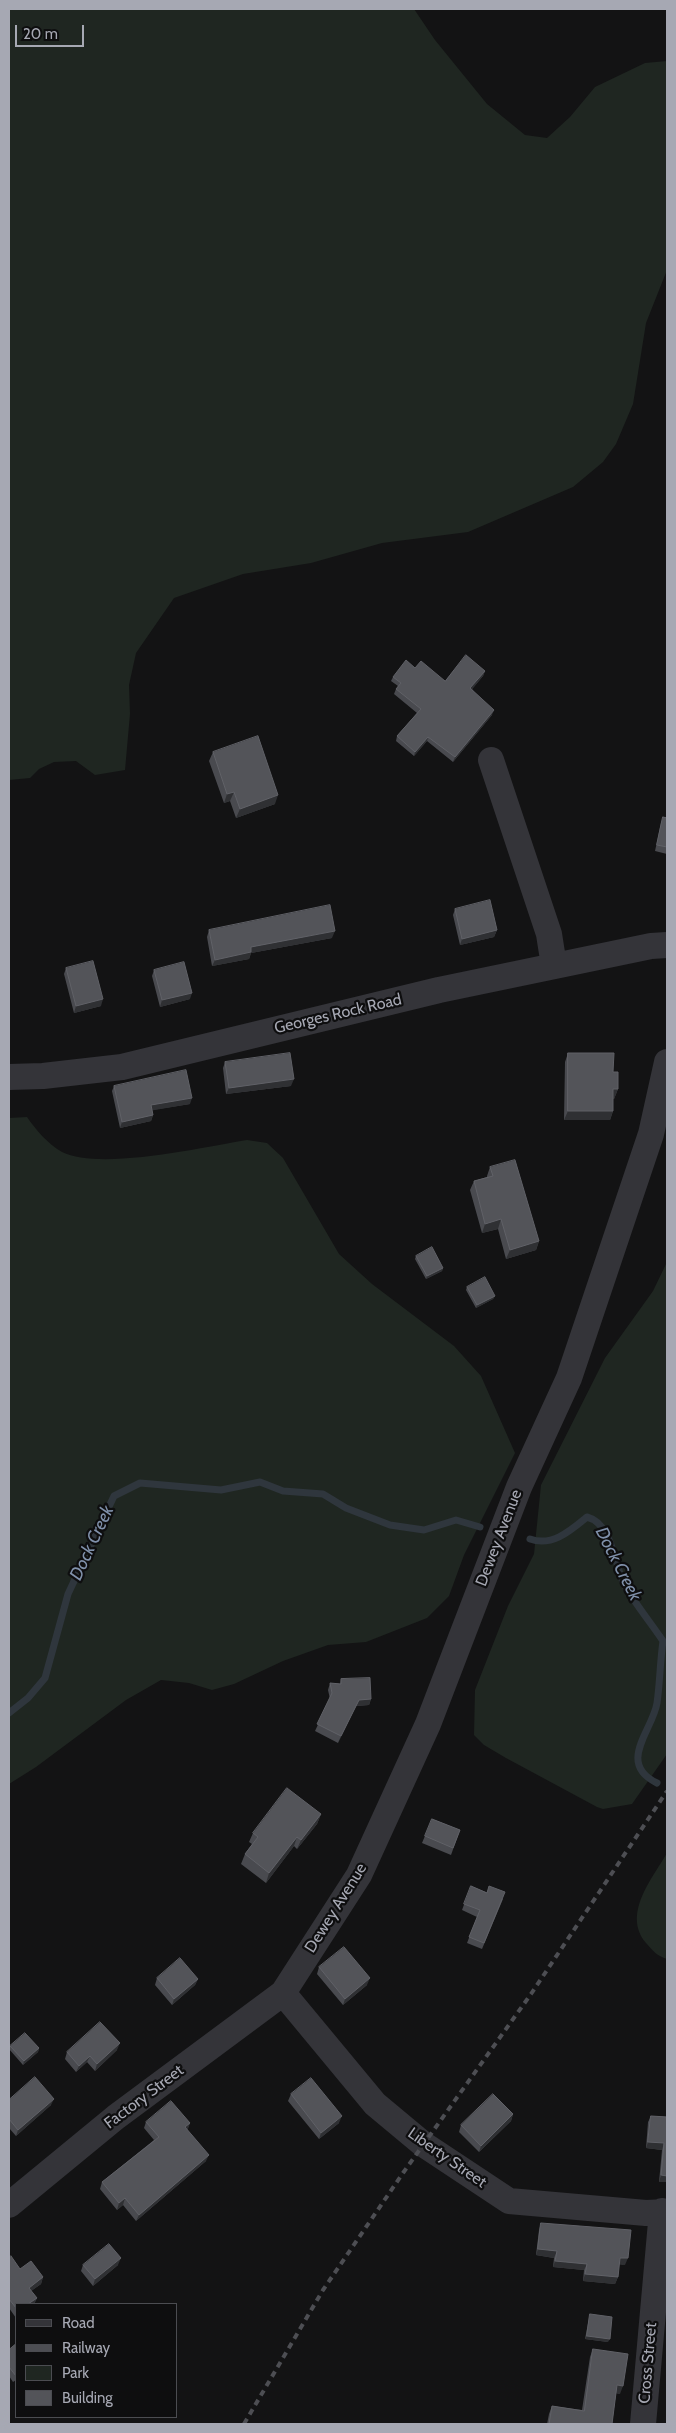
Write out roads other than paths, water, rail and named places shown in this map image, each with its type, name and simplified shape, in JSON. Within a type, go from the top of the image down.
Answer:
[{"type":"street","points":[[491,760],[549,934],[554,966]]},
{"type":"street","name":"Georges Rock Road","points":[[9,1077],[42,1076],[122,1067],[344,1012],[651,946],[667,946]]},
{"type":"street","name":"Dewey Avenue","points":[[283,1993],[359,1875],[428,1724],[519,1487],[569,1378],[650,1134],[667,1062]]},
{"type":"street","name":"Factory Street","points":[[9,2205],[116,2117],[283,1993]]},
{"type":"street","name":"Liberty Street","points":[[283,1993],[375,2104],[423,2144],[509,2201],[646,2213],[665,2212]]},
{"type":"street","name":"Cross Street","points":[[643,2424],[665,2212]]},
{"type":"waterway","name":"Dock Creek","points":[[9,1713],[28,1698],[45,1678],[68,1594],[114,1496],[140,1483],[221,1490],[260,1482],[283,1491],[323,1494],[346,1508],[390,1525],[424,1530],[456,1520],[480,1527]]},
{"type":"waterway","name":"Dock Creek","points":[[530,1539],[538,1541],[553,1539],[567,1532],[587,1517],[596,1521],[608,1536],[625,1586],[663,1641],[657,1703],[638,1756],[639,1766],[645,1775],[657,1783]]},
{"type":"railway","points":[[244,2424],[323,2290],[403,2173],[531,1994],[667,1791]]}]
